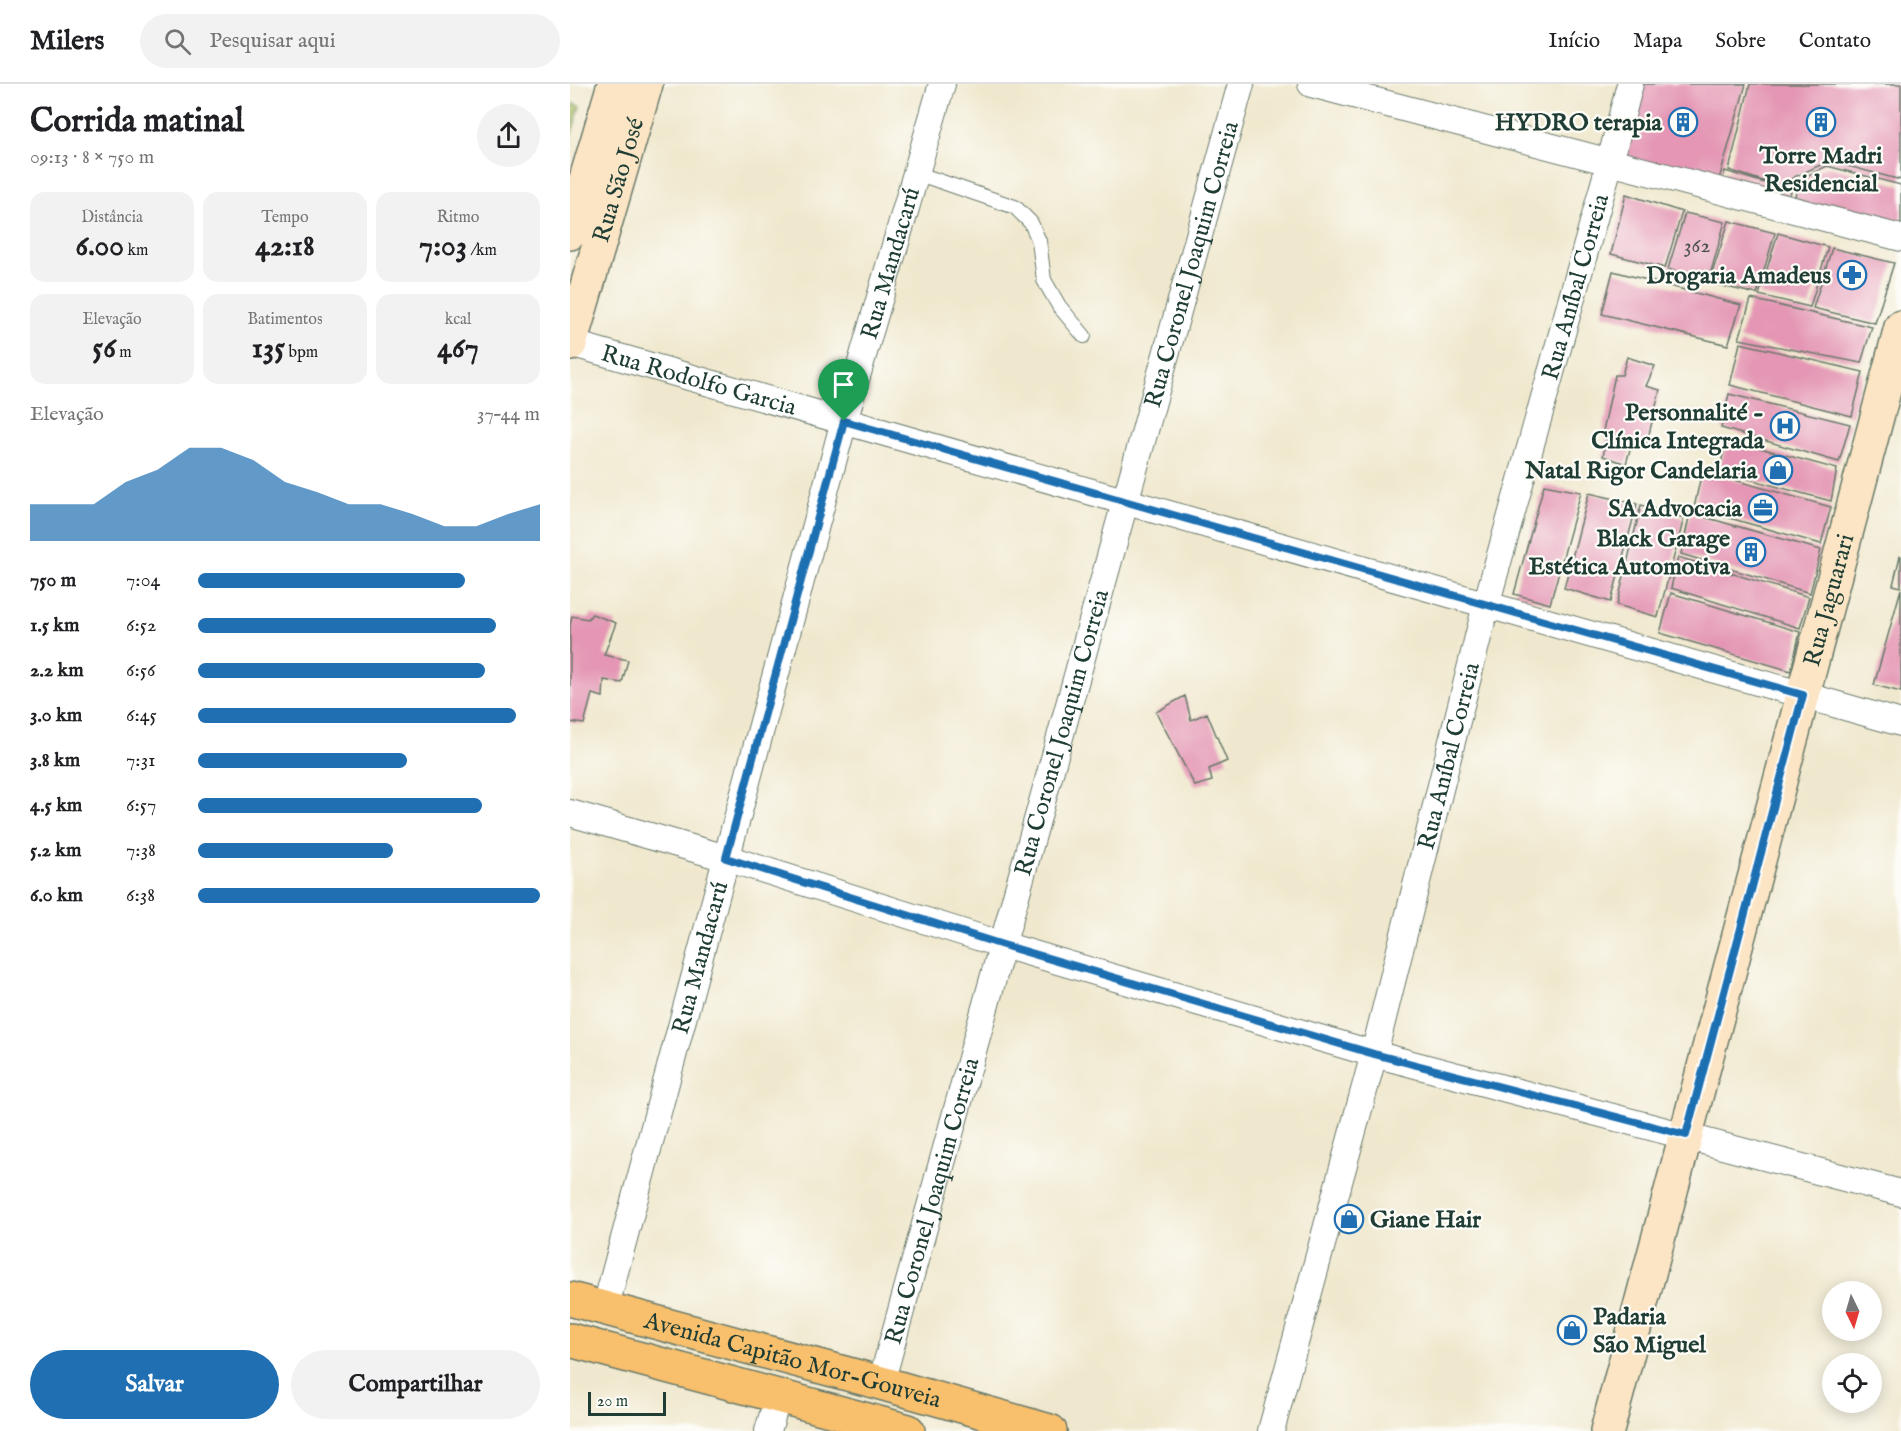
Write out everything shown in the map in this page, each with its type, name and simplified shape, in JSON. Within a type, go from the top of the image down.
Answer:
[{"type":"main road","name":"Rua São José","points":[[570,233],[614,84]]},
{"type":"main road","name":"Rua São José","points":[[570,343],[646,84]]},
{"type":"main road","name":"Rua Jaguarari","points":[[1607,1431],[1901,327]]},
{"type":"main road","name":"Avenida Capitão Mor-Gouveia","points":[[570,1299],[1050,1431]]},
{"type":"main road","name":"Avenida Capitão Mor-Gouveia","points":[[570,1340],[908,1431]]},
{"type":"street","name":"Rua Mandacarú","points":[[605,1309],[844,421],[942,84]]},
{"type":"street","name":"Rua Coronel Joaquim Correia","points":[[881,1383],[1241,84]]},
{"type":"street","points":[[1311,84],[1901,238]]},
{"type":"street","name":"Rua Aníbal Correia","points":[[1271,1431],[1374,1054],[1486,605],[1610,162],[1629,84]]},
{"type":"street","name":"Rua Rodolfo Garcia","points":[[570,343],[1901,723]]},
{"type":"street","points":[[570,813],[726,858],[1003,945],[1374,1054],[1901,1193]]},
{"type":"street","points":[[768,1431],[778,1396]]},
{"type":"lane","points":[[916,173],[1015,207],[1031,223],[1039,241],[1044,280],[1059,306],[1084,336]]},
{"type":"green space","points":[[570,103],[580,106],[570,138]]},
{"type":"building","name":"HYDRO terapia","points":[[1641,84],[1746,84],[1718,183],[1620,159]]},
{"type":"building","name":"Torre Madri Residencial","points":[[1750,84],[1901,84],[1901,180],[1829,161],[1792,178],[1788,189],[1729,170]]},
{"type":"building","points":[[1827,166],[1901,185],[1901,232],[1794,202],[1798,180]]},
{"type":"building","points":[[1725,171],[1791,191],[1788,204],[1721,185]]},
{"type":"building","points":[[1626,194],[1682,212],[1665,268],[1611,254]]},
{"type":"building","points":[[1685,213],[1725,222],[1708,282],[1668,269]]},
{"type":"building","points":[[1729,221],[1775,233],[1757,294],[1709,283]]},
{"type":"building","points":[[1778,233],[1828,247],[1810,307],[1759,295]]},
{"type":"building","points":[[1832,248],[1894,263],[1875,323],[1813,308]]},
{"type":"building","points":[[1613,271],[1741,305],[1728,345],[1602,314]]},
{"type":"building","points":[[1751,299],[1872,327],[1861,363],[1739,339]]},
{"type":"building","points":[[1740,343],[1863,372],[1852,416],[1730,385]]},
{"type":"building","points":[[1627,357],[1655,366],[1646,386],[1660,390],[1647,442],[1632,442],[1626,464],[1603,456],[1608,432],[1603,431],[1615,375],[1622,375]]},
{"type":"building","name":"Personnalité - Clínica Integrada","points":[[1729,394],[1850,424],[1839,462],[1721,428]]},
{"type":"building","name":"Natal Rigor Candelaria","points":[[1727,439],[1837,469],[1831,501],[1719,471]]},
{"type":"building","name":"SA Advocacia","points":[[1702,471],[1831,507],[1821,544],[1694,508]]},
{"type":"building","points":[[1544,485],[1581,492],[1550,604],[1514,594]]},
{"type":"building","points":[[1589,493],[1637,504],[1611,602],[1564,588]]},
{"type":"building","points":[[1641,505],[1684,518],[1658,617],[1617,605]]},
{"type":"building","name":"Black Garage Estética Automotiva","points":[[1690,513],[1821,550],[1810,593],[1681,554]]},
{"type":"building","points":[[1901,556],[1901,587],[1893,585]]},
{"type":"building","points":[[1678,557],[1809,597],[1800,628],[1671,588]]},
{"type":"building","points":[[1901,589],[1901,692],[1874,685]]},
{"type":"building","points":[[1671,593],[1800,632],[1791,671],[1660,633]]},
{"type":"building","points":[[592,614],[616,623],[604,655],[628,660],[622,683],[604,680],[603,697],[592,694],[584,724],[570,722],[570,626],[572,616],[588,619]]},
{"type":"building","points":[[1185,696],[1191,720],[1207,713],[1227,761],[1209,769],[1212,781],[1195,786],[1156,712]]},
{"type":"place","name":"HYDRO terapia","points":[[1683,122]]},
{"type":"place","name":"Torre Madri Residencial","points":[[1821,122]]},
{"type":"place","name":"Drogaria Amadeus","points":[[1852,275]]},
{"type":"place","name":"Personnalité - Clínica Integrada","points":[[1785,426]]},
{"type":"place","name":"Natal Rigor Candelaria","points":[[1778,470]]},
{"type":"place","name":"SA Advocacia","points":[[1763,508]]},
{"type":"place","name":"Black Garage Estética Automotiva","points":[[1751,552]]},
{"type":"place","name":"Giane Hair","points":[[1349,1219]]},
{"type":"place","name":"Padaria São Miguel","points":[[1572,1330]]},
{"type":"route","points":[[844,421],[1803,695],[1686,1135],[1374,1054],[1003,945],[726,858],[844,421]]}]
